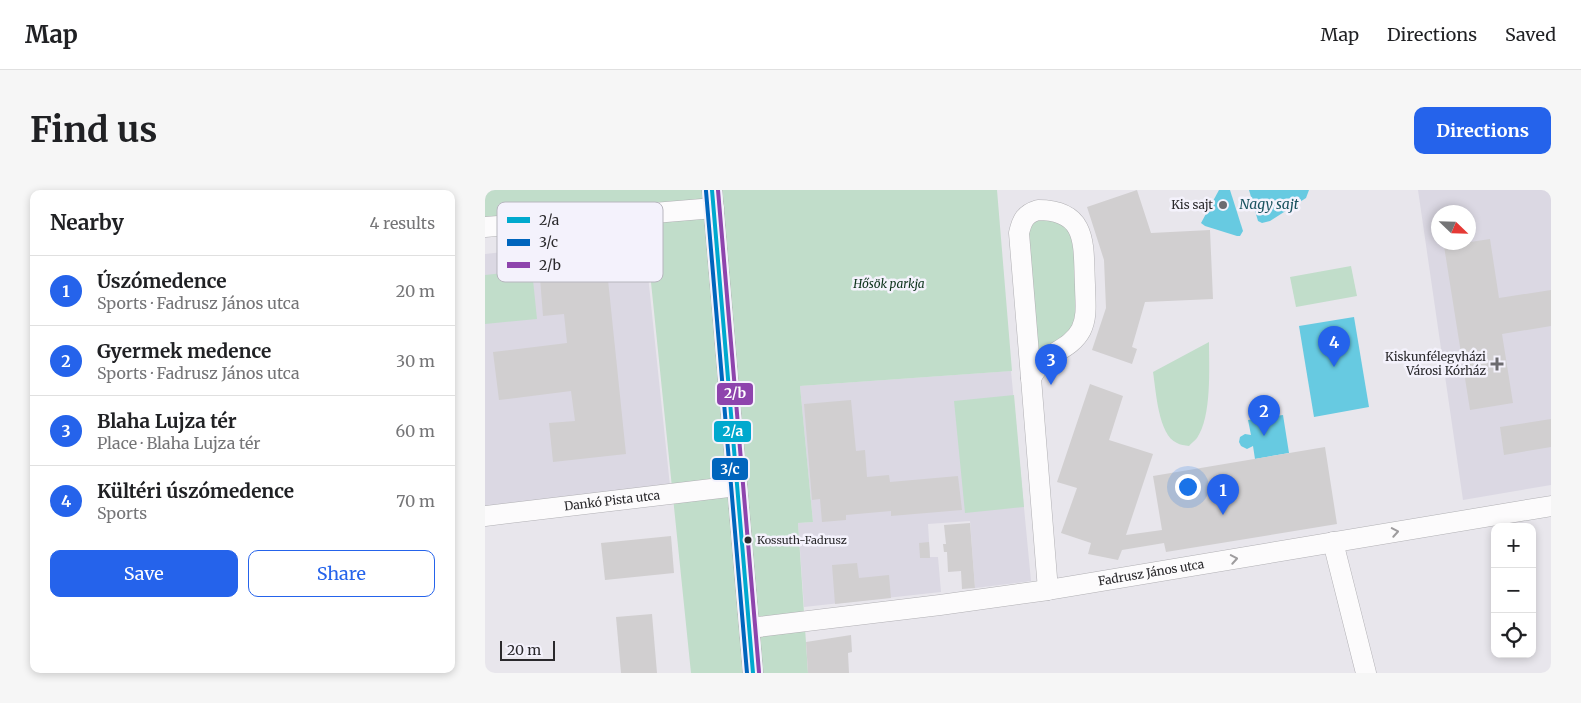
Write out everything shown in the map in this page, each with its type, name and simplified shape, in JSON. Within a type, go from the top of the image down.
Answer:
[{"type":"street","points":[[663,205],[713,199],[753,673]]},
{"type":"street","points":[[1031,378],[1045,360],[1074,340],[1081,331],[1086,317],[1083,240],[1075,224],[1066,215],[1052,210],[1038,210],[1028,214],[1021,222],[1019,233],[1048,590]]},
{"type":"street","name":"Dankó Pista utca","points":[[485,516],[737,486]]},
{"type":"street","name":"Fadrusz János utca","points":[[750,628],[1048,590],[1551,506]]},
{"type":"street","points":[[1333,542],[1366,673]]},
{"type":"shaded area","name":"Kiskunfélegyházi Városi Kórház","points":[[1418,190],[1551,190],[1551,485],[1463,500]]},
{"type":"shaded area","points":[[497,253],[497,282],[649,282],[670,486],[485,506],[485,254]]},
{"type":"shaded area","points":[[1011,371],[1031,581],[975,588],[970,521],[928,524],[930,557],[938,557],[941,592],[804,607],[798,523],[813,522],[800,386]]},
{"type":"green space","name":"Hősök parkja","points":[[485,190],[997,190],[1012,371],[800,386],[813,522],[798,523],[808,673],[691,673],[651,282],[663,282],[663,202],[497,202],[497,226],[485,227]]},
{"type":"green space","points":[[1028,214],[1075,224],[1086,317],[1036,369]]},
{"type":"green space","points":[[1351,266],[1357,296],[1296,307],[1290,277]]},
{"type":"green space","points":[[497,274],[497,282],[533,282],[537,319],[485,324],[485,275]]},
{"type":"green space","points":[[1209,342],[1209,392],[1202,429],[1189,446],[1180,444],[1171,438],[1162,422],[1153,372]]},
{"type":"green space","points":[[1014,395],[1024,507],[965,513],[954,401]]},
{"type":"water","name":"Kis sajt","points":[[1219,190],[1230,190],[1243,231],[1240,236],[1205,226],[1201,223]]},
{"type":"water","name":"Nagy sajt","points":[[1249,190],[1309,190],[1306,198],[1270,221],[1262,223],[1258,221]]},
{"type":"water","points":[[1354,317],[1369,407],[1314,417],[1299,326]]},
{"type":"water","points":[[1283,415],[1289,453],[1255,459],[1253,446],[1247,449],[1241,446],[1239,442],[1240,437],[1245,434],[1251,435],[1248,420]]},
{"type":"building","points":[[1137,190],[1151,233],[1210,230],[1213,299],[1145,302],[1132,347],[1137,349],[1132,364],[1092,350],[1106,308],[1104,260],[1087,207]]},
{"type":"building","points":[[1490,239],[1499,298],[1551,290],[1551,326],[1502,334],[1513,403],[1470,410],[1445,250],[1476,250],[1476,241]]},
{"type":"building","points":[[540,282],[608,282],[626,454],[553,462],[549,423],[575,421],[571,391],[499,400],[493,352],[567,343],[564,314],[543,316]]},
{"type":"building","points":[[1090,384],[1123,396],[1109,440],[1153,454],[1126,535],[1162,530],[1153,476],[1325,447],[1337,524],[1166,552],[1164,543],[1122,550],[1118,560],[1088,554],[1091,543],[1061,533],[1077,488],[1057,482]]},
{"type":"building","points":[[851,400],[856,451],[865,450],[867,477],[889,475],[890,482],[958,476],[962,510],[891,516],[891,511],[846,515],[846,520],[822,522],[820,499],[812,500],[804,404]]},
{"type":"building","points":[[1551,419],[1551,447],[1504,455],[1500,427]]},
{"type":"building","points":[[970,523],[975,588],[962,589],[961,571],[948,572],[947,552],[944,552],[943,544],[946,544],[944,525]]},
{"type":"building","points":[[671,536],[674,573],[605,580],[601,543]]},
{"type":"building","points":[[929,542],[930,558],[920,558],[919,543]]},
{"type":"building","points":[[857,563],[859,578],[889,575],[891,598],[835,604],[832,565]]},
{"type":"building","points":[[652,614],[657,673],[621,673],[616,617]]},
{"type":"building","points":[[851,635],[852,652],[848,653],[849,673],[808,673],[806,642]]},
{"type":"transit line","name":"2/a","points":[[712,190],[753,673]]},
{"type":"transit line","name":"2/b","points":[[718,190],[759,672]]},
{"type":"transit line","name":"3/c","points":[[706,191],[747,673]]},
{"type":"place","name":"Kis sajt","points":[[1223,205]]},
{"type":"place","name":"Kiskunfélegyházi Városi Kórház","points":[[1497,364]]},
{"type":"place","name":"Kültéri úszómedence","points":[[1334,367]]},
{"type":"place","name":"Blaha Lujza tér","points":[[1051,385]]},
{"type":"place","name":"Gyermek medence","points":[[1264,436]]},
{"type":"place","name":"Úszómedence","points":[[1223,515]]},
{"type":"place","name":"Kossuth-Fadrusz","points":[[748,540]]}]
